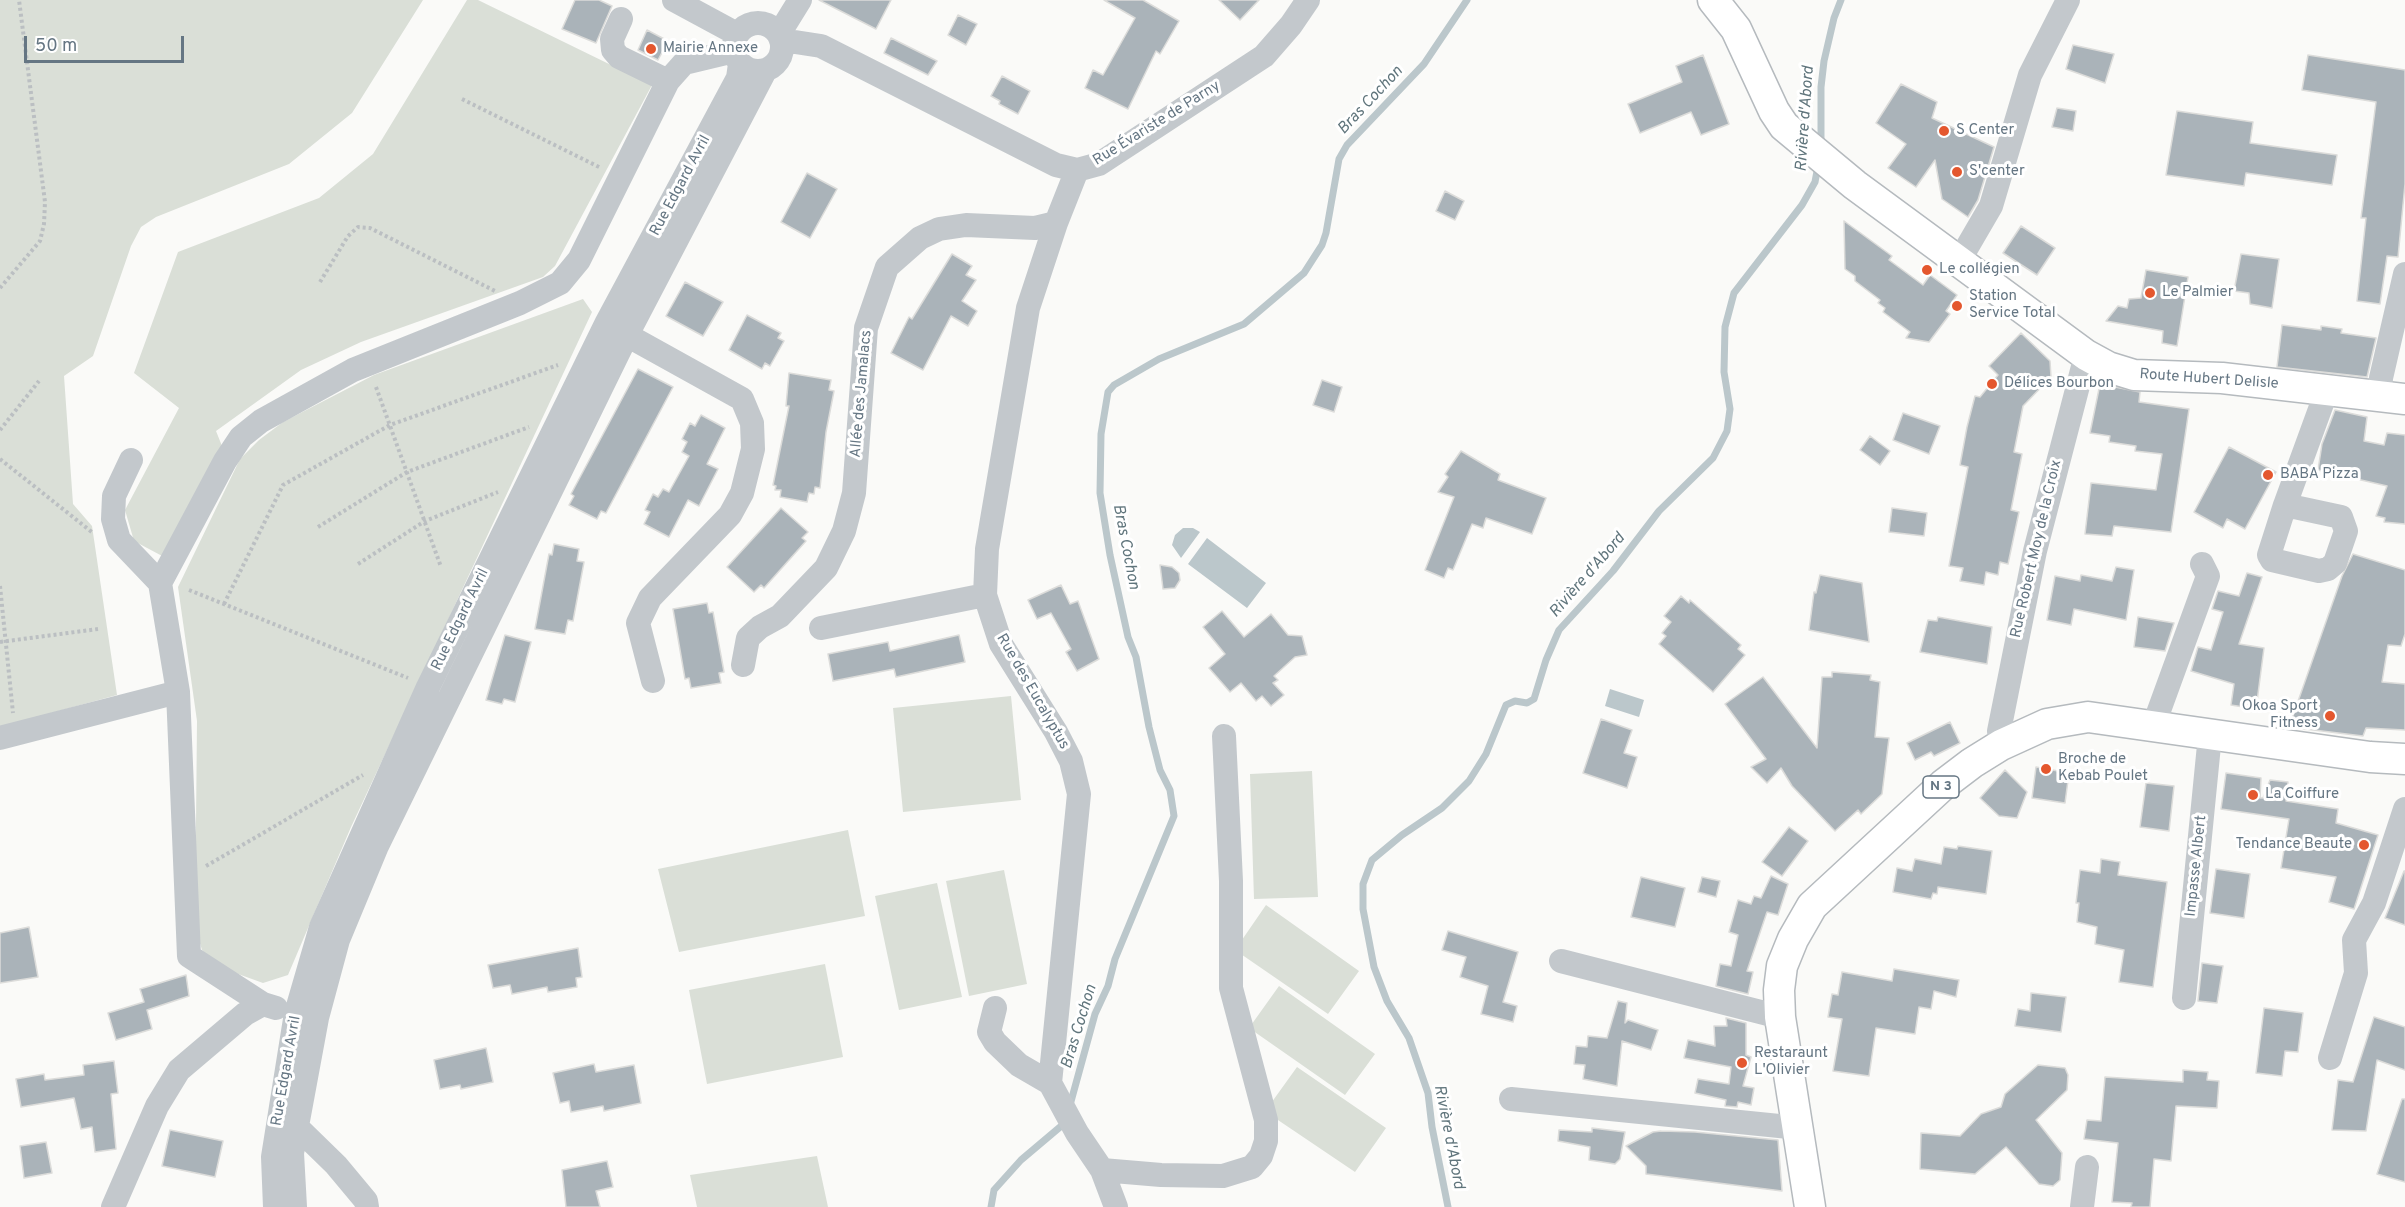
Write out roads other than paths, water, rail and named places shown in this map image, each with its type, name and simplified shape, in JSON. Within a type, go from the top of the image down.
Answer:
[{"type":"main road","name":"Route Hubert Delisle","points":[[1713,0],[1736,29],[1774,111],[1796,138],[1855,185],[2086,355],[2108,367],[2134,375],[2222,378],[2392,398]]},
{"type":"main road","name":"N 3","points":[[1810,1207],[1780,1017],[1779,990],[1782,966],[1793,939],[1812,906],[1943,785],[1972,763],[2001,745],[2047,724],[2088,717],[2370,757],[2405,759]]},
{"type":"street","name":"Rue Évariste de Parny","points":[[674,0],[737,49],[751,71],[773,45],[821,46],[1056,165],[1077,170],[1099,164],[1263,56],[1291,25],[1308,0]]},
{"type":"street","name":"Rue Edgard Avril","points":[[773,45],[779,0]]},
{"type":"street","name":"Rue Edgard Avril","points":[[617,329],[800,0]]},
{"type":"street","points":[[1959,261],[1991,206],[2030,75],[2068,0]]},
{"type":"street","points":[[621,19],[612,39],[613,50],[619,57],[668,81]]},
{"type":"street","points":[[160,583],[225,460],[241,437],[261,421],[353,370],[520,303],[560,283],[579,260],[668,81],[684,63],[737,49],[747,25],[773,45]]},
{"type":"street","name":"Rue Edgard Avril","points":[[275,1207],[273,1157],[307,1016],[378,846],[617,329],[738,78],[737,49]]},
{"type":"street","name":"Rue des Eucalyptus","points":[[1050,1083],[1079,794],[1071,761],[1056,732],[1001,644],[984,595],[987,549],[1028,308],[1056,223],[1077,170]]},
{"type":"street","name":"Allée des Jamalacs","points":[[743,665],[748,638],[760,627],[780,616],[826,568],[844,531],[854,493],[866,328],[887,267],[911,245],[939,229],[966,225],[1035,228],[1056,223]]},
{"type":"street","points":[[2392,398],[2381,378],[2405,274]]},
{"type":"street","points":[[617,329],[742,399],[752,423],[753,449],[742,493],[730,515],[650,598],[638,623],[653,681]]},
{"type":"street","name":"Rue Robert Moy de la Croix","points":[[2001,745],[1999,731],[2035,551],[2086,355]]},
{"type":"street","points":[[2285,505],[2327,390]]},
{"type":"street","points":[[131,460],[114,496],[113,519],[119,540],[160,583],[178,692],[189,956],[262,1004],[307,1016]]},
{"type":"street","points":[[2153,727],[2208,576],[2202,564]]},
{"type":"street","points":[[821,628],[984,595]]},
{"type":"street","points":[[7,736],[178,692]]},
{"type":"street","name":"Impasse Albert","points":[[2184,998],[2210,735]]},
{"type":"street","points":[[1102,1170],[1161,1175],[1223,1176],[1252,1167],[1261,1156],[1266,1141],[1266,1120],[1255,1074],[1245,1050],[1231,988],[1231,881],[1224,736]]},
{"type":"street","points":[[2330,1058],[2355,973],[2354,940],[2374,903],[2405,809]]},
{"type":"street","points":[[1561,961],[1780,1017]]},
{"type":"street","points":[[113,1207],[157,1106],[179,1070],[245,1014],[262,1004]]},
{"type":"street","points":[[996,1008],[989,1032],[995,1042],[1019,1065],[1050,1083],[1077,1133],[1102,1170],[1116,1207]]},
{"type":"street","name":"Rue Edgard Avril","points":[[295,1207],[292,1153],[297,1127],[307,1016]]},
{"type":"street","points":[[1511,1099],[1799,1128]]},
{"type":"street","points":[[297,1127],[336,1165],[366,1201],[367,1207]]},
{"type":"street","points":[[2082,1207],[2087,1167]]},
{"type":"waterway","name":"Bras Cochon","points":[[1070,1105],[1095,1014],[1108,986],[1115,959],[1174,816],[1170,790],[1160,770],[1149,727],[1136,657],[1128,637],[1110,555],[1100,493],[1101,434],[1108,392],[1114,385],[1159,359],[1244,324],[1304,273],[1322,245],[1339,159],[1347,145],[1424,64],[1467,0]]},
{"type":"waterway","name":"Rivière d'Abord","points":[[1821,146],[1821,87],[1824,61],[1834,18],[1841,0]]},
{"type":"waterway","name":"Rivière d'Abord","points":[[1448,1207],[1432,1127],[1428,1093],[1409,1038],[1387,1001],[1374,967],[1363,909],[1363,884],[1372,860],[1402,835],[1442,808],[1469,781],[1486,754],[1506,705],[1515,701],[1527,703],[1534,699],[1546,660],[1559,630],[1613,571],[1659,511],[1713,458],[1727,431],[1730,409],[1724,372],[1725,327],[1734,293],[1802,205],[1815,182],[1818,166]]},
{"type":"waterway","name":"Bras Cochon","points":[[991,1207],[994,1190],[1021,1160],[1066,1122]]},
{"type":"place","name":"Mairie Annexe","points":[[651,49]]},
{"type":"place","name":"S Center","points":[[1944,131]]},
{"type":"place","name":"S'center","points":[[1957,172]]},
{"type":"place","name":"Le collégien","points":[[1927,270]]},
{"type":"place","name":"Le Palmier","points":[[2150,293]]},
{"type":"place","name":"Station Service Total","points":[[1957,306]]},
{"type":"place","name":"Délices Bourbon","points":[[1992,384]]},
{"type":"place","name":"BABA Pizza","points":[[2268,475]]},
{"type":"place","name":"Okoa Sport Fitness","points":[[2330,716]]},
{"type":"place","name":"Broche de Kebab Poulet","points":[[2046,769]]},
{"type":"place","name":"La Coiffure","points":[[2253,795]]},
{"type":"place","name":"Tendance Beaute","points":[[2364,845]]},
{"type":"place","name":"Restaraunt L'Olivier","points":[[1742,1063]]}]
